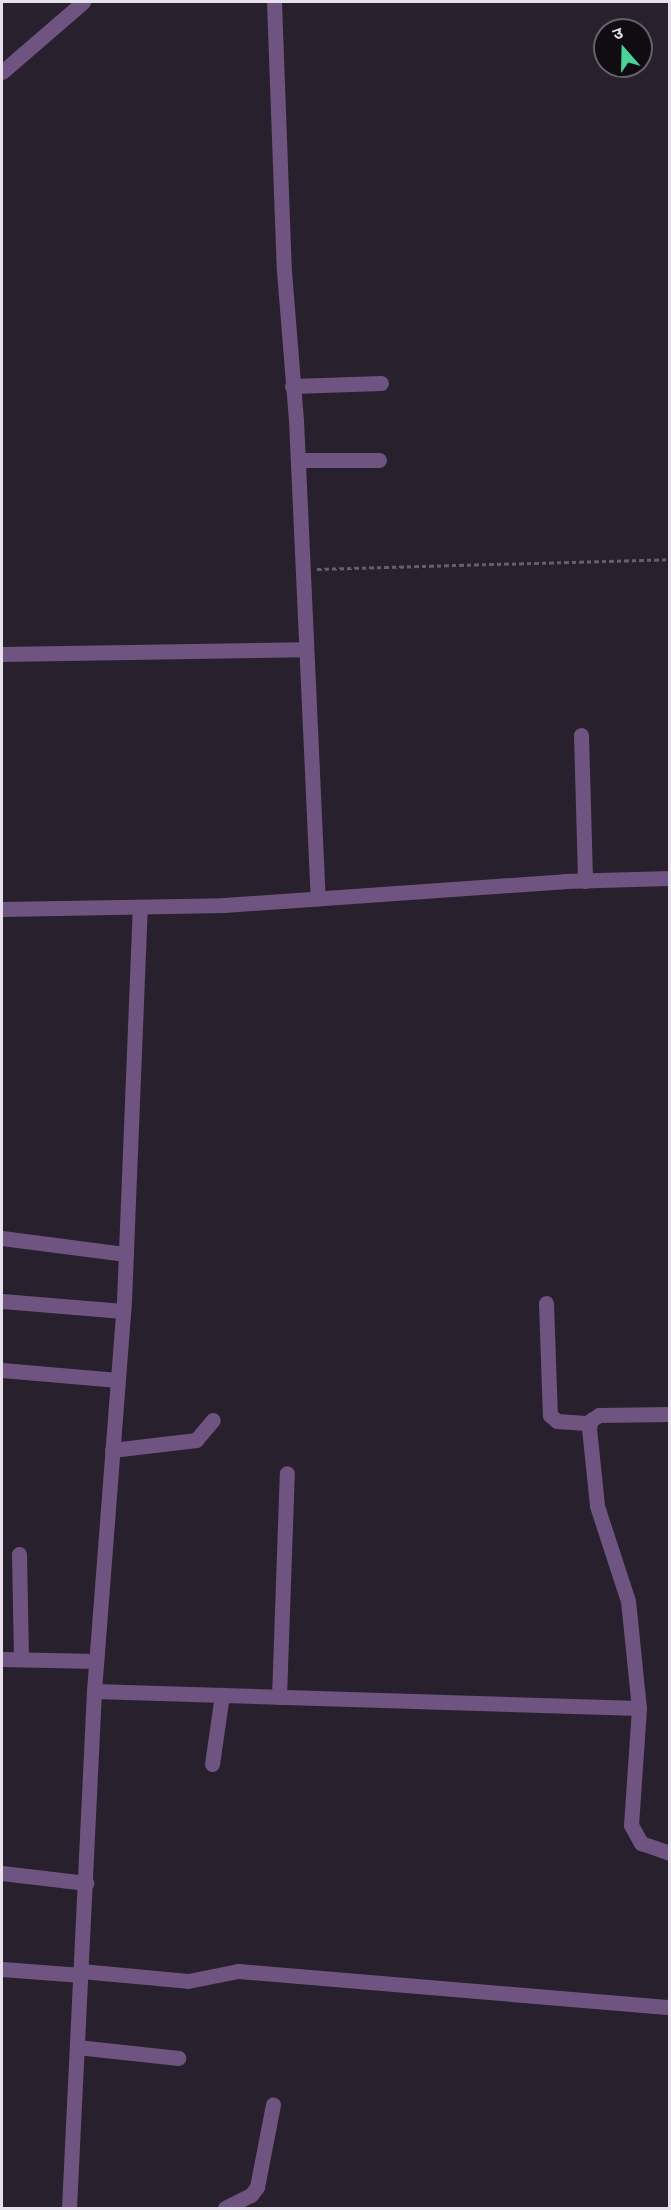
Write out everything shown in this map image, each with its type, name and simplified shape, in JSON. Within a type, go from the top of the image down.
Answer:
[{"type":"street","points":[[2,72],[82,2]]},
{"type":"street","points":[[274,2],[284,271],[298,460],[318,898]]},
{"type":"street","points":[[292,386],[381,383]]},
{"type":"street","points":[[298,460],[379,460]]},
{"type":"street","points":[[2,654],[306,649]]},
{"type":"street","points":[[581,735],[585,881]]},
{"type":"street","points":[[2,909],[140,909],[585,881],[669,878]]},
{"type":"street","points":[[69,2208],[94,1691],[123,1311],[140,909]]},
{"type":"street","points":[[2,1238],[126,1254]]},
{"type":"street","points":[[2,1301],[123,1311]]},
{"type":"street","points":[[546,1303],[550,1415],[557,1421],[589,1423],[606,1415],[669,1414]]},
{"type":"street","points":[[2,1370],[118,1380]]},
{"type":"street","points":[[112,1450],[196,1440],[213,1420]]},
{"type":"street","points":[[589,1423],[597,1506],[628,1600],[639,1708],[631,1825],[641,1843],[669,1853]]},
{"type":"street","points":[[279,1697],[286,1473]]},
{"type":"street","points":[[19,1554],[21,1659]]},
{"type":"street","points":[[2,1659],[96,1661]]},
{"type":"street","points":[[94,1691],[639,1708]]},
{"type":"street","points":[[212,1764],[222,1695]]},
{"type":"street","points":[[2,1873],[86,1883]]},
{"type":"street","points":[[2,1969],[188,1981],[237,1971],[669,2007]]},
{"type":"street","points":[[77,2047],[178,2058]]},
{"type":"street","points":[[225,2208],[251,2195],[257,2187],[273,2105]]},
{"type":"path","points":[[303,569],[669,559]]}]
